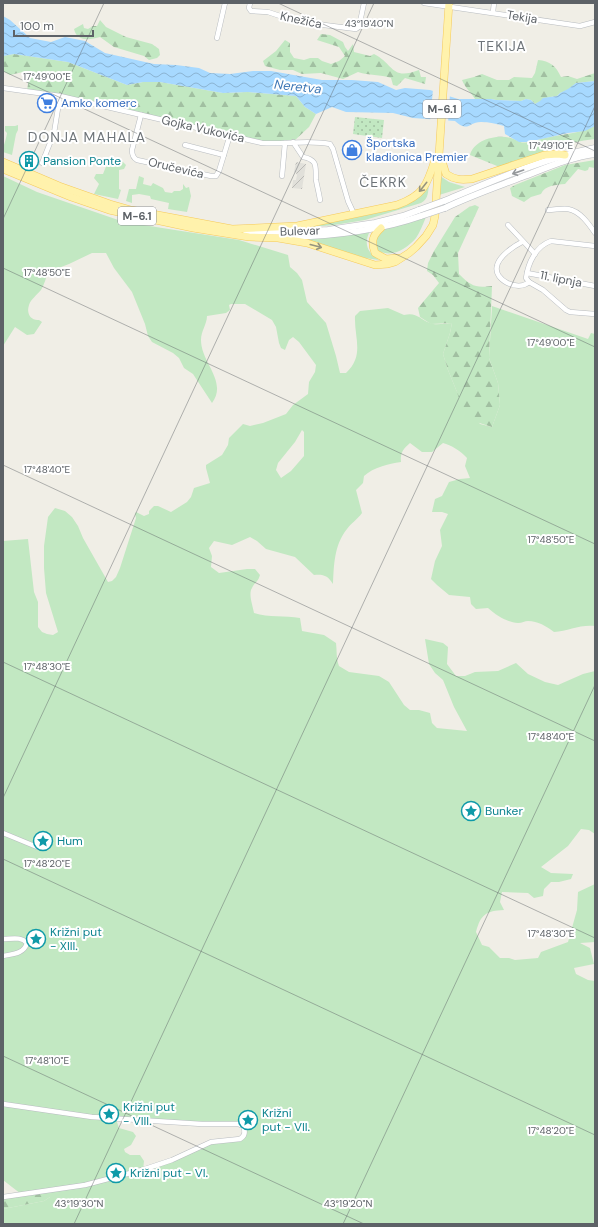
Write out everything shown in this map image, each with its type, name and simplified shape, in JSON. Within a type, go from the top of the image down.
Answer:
[{"type":"main road","name":"M-6.1","points":[[3,169],[71,197],[109,210],[193,228],[249,237],[278,238],[324,248],[375,265],[395,262],[416,247],[426,236],[433,224],[435,216],[449,5]]},
{"type":"main road","name":"Bulevar","points":[[3,162],[59,186],[131,210],[232,229],[255,232],[276,232],[328,230],[375,223],[420,213],[444,204],[510,174],[565,155],[595,148]]},
{"type":"main road","name":"M-6.1","points":[[232,229],[297,226],[397,206],[412,198],[425,186],[429,180],[439,152]]},
{"type":"main road","points":[[439,152],[446,174],[453,179],[463,180],[472,179],[544,155],[565,155]]},
{"type":"main road","points":[[444,204],[567,160],[595,154]]},
{"type":"main road","points":[[278,238],[334,235],[381,228],[420,213]]},
{"type":"main road","points":[[381,228],[375,232],[372,242],[375,253],[386,260],[403,257]]},
{"type":"street","points":[[217,38],[225,3]]},
{"type":"street","name":"Knežića","points":[[250,3],[249,8],[251,11],[268,12],[286,18],[356,29],[359,27],[364,3]]},
{"type":"street","name":"Tekija","points":[[424,3],[449,5],[580,26],[595,22]]},
{"type":"street","points":[[493,12],[494,3]]},
{"type":"street","name":"Gojka Vukovića","points":[[3,88],[60,96],[262,143],[275,144],[319,142],[330,144],[332,146],[348,201],[354,214]]},
{"type":"street","points":[[42,163],[54,133],[60,96]]},
{"type":"street","name":"Oručevića","points":[[141,115],[132,150],[132,155],[134,158],[214,176],[218,173],[230,135]]},
{"type":"street","points":[[293,142],[303,157],[308,158],[316,165],[316,178],[320,200]]},
{"type":"street","points":[[282,176],[285,143]]},
{"type":"street","name":"Oručevića","points":[[185,145],[224,155]]},
{"type":"street","points":[[548,210],[569,209],[576,212],[587,222],[595,233]]},
{"type":"street","name":"11. lipnja","points":[[508,225],[522,242],[535,254]]},
{"type":"street","name":"11. lipnja","points":[[595,246],[551,241],[544,243],[538,249],[529,265],[526,278],[529,282],[543,290],[566,310],[595,314]]},
{"type":"street","name":"11. lipnja","points":[[522,242],[512,247],[499,261],[496,266],[496,272],[511,285],[520,286],[529,282]]},
{"type":"street","name":"11. lipnja","points":[[527,273],[595,286]]},
{"type":"street","points":[[3,833],[37,847]]},
{"type":"street","points":[[3,939],[22,939],[27,943],[22,951],[3,956]]},
{"type":"street","points":[[3,1104],[92,1117],[202,1124],[238,1124],[243,1126],[245,1132],[244,1136],[240,1139],[211,1142],[172,1160],[130,1174],[80,1186],[3,1197]]},
{"type":"shaded area","points":[[296,162],[306,164],[302,189],[292,188],[293,180],[296,180],[297,175],[294,172]]},
{"type":"green space","points":[[100,20],[106,27],[126,37],[152,44],[159,49],[160,55],[157,58],[149,60],[144,56],[114,47],[100,37],[92,39],[81,38],[74,29],[83,24],[84,28],[88,29],[93,26],[97,26]]},
{"type":"green space","points":[[321,34],[330,35],[343,42],[348,51],[353,44],[354,52],[370,56],[374,54],[381,58],[394,70],[403,74],[419,70],[421,77],[426,77],[425,84],[405,78],[397,86],[393,85],[391,78],[358,72],[343,79],[321,73],[302,74],[293,70],[280,70],[265,66],[263,61],[276,51],[285,40],[290,43],[290,52],[294,58],[304,60],[318,58],[331,64],[339,61],[345,56],[339,47],[317,40]]},
{"type":"green space","points":[[14,54],[68,62],[127,85],[143,82],[160,82],[223,93],[248,92],[296,96],[305,107],[316,114],[309,127],[293,142],[275,144],[27,91],[27,71],[10,75],[3,71],[3,56]]},
{"type":"green space","points":[[538,60],[552,65],[561,77],[568,76],[577,79],[595,73],[595,81],[576,83],[568,90],[557,96],[550,97],[535,104],[531,100],[526,99],[521,101],[475,99],[462,80],[482,74],[497,80],[509,80],[514,77],[532,78],[535,73]]},
{"type":"green space","points":[[355,117],[384,120],[382,138],[353,134]]},
{"type":"green space","points":[[18,125],[12,155],[3,152],[7,133],[5,131],[5,126]]},
{"type":"green space","points":[[595,126],[595,139],[571,143],[502,168],[470,155],[476,145],[486,139],[505,137],[521,142],[534,141],[547,137],[579,132]]},
{"type":"green space","points":[[113,160],[115,163],[122,161],[126,165],[124,169],[119,170],[119,189],[121,190],[118,199],[94,194],[99,184],[94,178],[96,174],[103,174],[107,164]]},
{"type":"green space","points":[[595,160],[595,168],[589,167],[588,170],[585,171],[578,169],[565,184],[548,187],[541,194],[531,197],[524,202],[512,196],[510,188],[515,185],[565,165]]},
{"type":"green space","points":[[3,176],[37,192],[124,222],[239,240],[288,255],[290,267],[302,280],[307,302],[326,323],[340,373],[346,373],[355,360],[357,346],[355,316],[360,311],[388,308],[404,315],[415,315],[432,324],[452,323],[443,354],[457,392],[480,424],[492,427],[500,405],[498,383],[489,358],[492,306],[588,339],[591,333],[595,334],[595,626],[585,626],[554,632],[535,622],[528,621],[518,623],[505,620],[488,608],[476,609],[471,604],[470,597],[449,595],[431,579],[435,561],[442,546],[440,530],[448,514],[442,512],[432,512],[435,499],[442,496],[449,482],[470,478],[465,466],[467,458],[456,449],[443,443],[432,452],[422,452],[410,443],[402,451],[401,462],[377,468],[364,476],[363,483],[356,490],[362,513],[349,527],[339,542],[333,584],[325,576],[314,575],[295,557],[266,549],[250,537],[232,545],[214,541],[209,548],[212,556],[211,567],[219,573],[255,569],[260,575],[251,591],[254,613],[300,618],[302,631],[324,635],[336,643],[339,666],[349,672],[379,676],[389,682],[404,705],[410,710],[419,710],[430,713],[432,723],[437,728],[467,731],[454,707],[443,680],[435,673],[429,664],[425,639],[443,643],[448,647],[447,664],[456,676],[465,676],[475,672],[498,671],[516,663],[528,674],[545,682],[558,685],[583,674],[595,671],[595,834],[589,830],[581,829],[568,846],[541,867],[551,873],[573,874],[571,879],[551,882],[544,889],[543,896],[534,898],[528,893],[502,892],[500,902],[504,910],[493,911],[482,917],[476,932],[482,945],[489,947],[500,958],[515,960],[538,958],[541,952],[568,942],[577,910],[578,892],[595,884],[595,942],[580,943],[590,948],[594,964],[574,968],[576,974],[588,980],[595,981],[595,1224],[3,1224],[3,1209],[44,1201],[50,1197],[21,1194],[3,1180],[3,541],[28,539],[34,592],[38,602],[38,627],[42,632],[53,635],[58,632],[46,593],[44,546],[48,517],[55,508],[65,511],[72,517],[108,582],[112,581],[116,577],[120,568],[136,518],[136,512],[144,516],[149,514],[149,511],[154,506],[158,506],[171,512],[187,502],[191,497],[194,488],[210,483],[206,465],[222,455],[228,445],[229,438],[243,424],[250,426],[263,423],[286,414],[293,405],[308,394],[309,382],[315,372],[316,365],[299,342],[293,337],[289,340],[285,350],[281,348],[276,327],[272,320],[245,304],[231,304],[229,305],[230,310],[226,313],[207,316],[201,337],[202,348],[216,379],[216,395],[212,403],[193,374],[184,368],[179,358],[173,353],[152,342],[148,336],[145,324],[132,292],[114,268],[106,253],[92,253],[48,272],[41,290],[31,301],[28,308],[29,314],[32,318],[42,322],[34,334],[27,335],[15,327],[3,346]],"holes":[[[302,430],[304,432],[304,456],[291,471],[281,478],[276,470],[278,463],[295,442]],[[116,1119],[243,1126],[242,1138],[203,1144],[143,1170],[144,1161],[140,1155],[130,1155],[125,1152],[124,1149],[131,1145],[136,1136],[133,1132],[119,1128]]]},
{"type":"green space","points":[[139,176],[144,178],[143,184],[151,186],[153,183],[163,188],[165,192],[172,193],[174,191],[180,191],[183,189],[183,184],[186,188],[189,187],[191,196],[187,212],[168,209],[169,203],[151,199],[150,196],[139,194],[132,195],[132,203],[126,201],[129,189],[136,189]]},
{"type":"green space","points":[[440,176],[449,182],[465,187],[439,195]]},
{"type":"green space","points":[[429,183],[427,197],[421,203],[365,220],[334,225],[298,228],[397,206]]},
{"type":"green space","points":[[475,205],[479,207],[458,253],[459,274],[470,284],[481,287],[492,286],[489,358],[498,383],[500,405],[492,427],[467,419],[463,413],[443,354],[452,323],[431,324],[420,317],[418,308],[439,283],[433,275],[427,271],[428,263],[434,251],[455,217],[469,207]]},
{"type":"green space","points":[[426,217],[416,238],[402,250],[385,253],[380,252],[375,248],[378,232],[382,229]]},
{"type":"green space","points":[[370,231],[367,240],[368,248],[369,251],[379,260],[365,258],[305,240]]},
{"type":"green space","points":[[48,1190],[50,1197],[44,1201],[3,1209],[3,1197]]},
{"type":"water","name":"Neretva","points":[[3,16],[10,20],[30,38],[51,42],[65,37],[85,41],[105,53],[154,64],[199,68],[210,73],[230,74],[253,71],[271,71],[322,80],[378,82],[396,90],[405,88],[430,90],[458,99],[521,101],[526,99],[531,100],[535,104],[543,98],[557,96],[576,83],[595,81],[595,126],[585,131],[568,133],[528,142],[519,142],[505,134],[504,126],[490,123],[477,122],[466,127],[455,121],[413,118],[393,113],[346,112],[332,107],[316,114],[305,107],[296,96],[248,92],[223,93],[160,82],[143,82],[127,85],[68,62],[14,54],[3,56]]},
{"type":"pier","points":[[433,89],[450,94],[448,123],[430,121]]},
{"type":"place","name":"Amko komerc","points":[[47,103]]},
{"type":"place","name":"Športska kladionica Premier","points":[[352,150]]},
{"type":"place","name":"Pansion Ponte","points":[[29,161]]},
{"type":"place","name":"Bunker","points":[[471,811]]},
{"type":"place","name":"Hum","points":[[43,841]]},
{"type":"place","name":"Križni put - XIII.","points":[[36,939]]},
{"type":"place","name":"Križni put - VIII.","points":[[109,1114]]},
{"type":"place","name":"Križni put - VII.","points":[[248,1120]]},
{"type":"place","name":"Križni put - VI.","points":[[116,1173]]},
{"type":"district","name":"TEKIJA","points":[[502,46]]},
{"type":"district","name":"DONJA MAHALA","points":[[87,137]]},
{"type":"district","name":"ČEKRK","points":[[383,182]]}]
